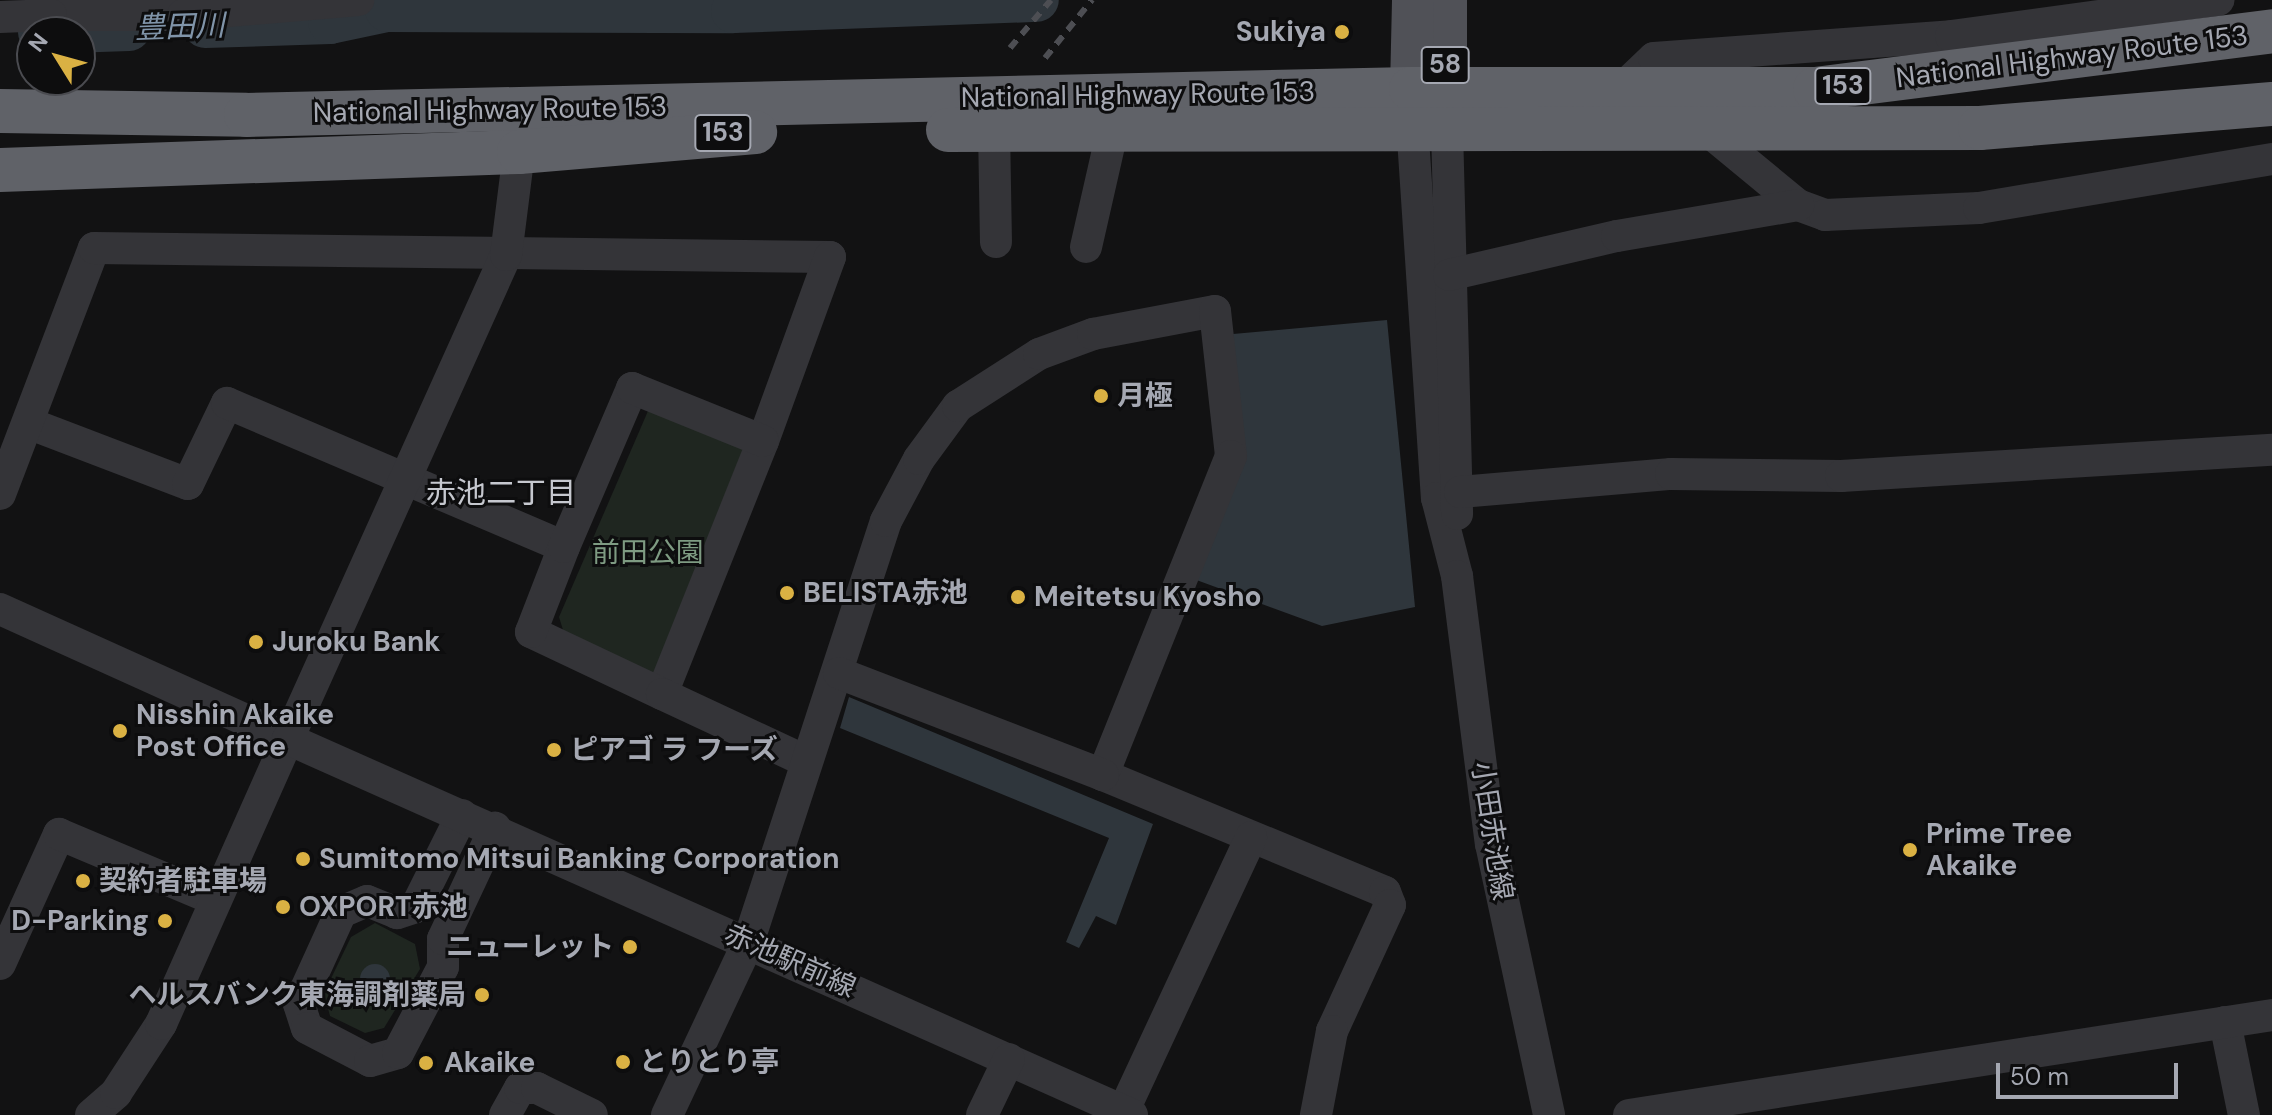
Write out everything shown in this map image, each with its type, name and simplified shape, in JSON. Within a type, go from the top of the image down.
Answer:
[{"type":"highway","name":"National Highway Route 153","points":[[0,170],[519,152],[740,132],[1113,128],[1428,110],[1616,94],[1815,89],[2272,31]]},
{"type":"highway","name":"National Highway Route 153","points":[[0,111],[246,115],[1428,110],[1702,126],[1980,128],[2272,104]]},
{"type":"main road","name":"58","points":[[1413,0],[1428,110]]},
{"type":"main road","name":"58","points":[[1428,110],[1446,0]]},
{"type":"street","points":[[0,17],[51,8],[183,15],[358,0]]},
{"type":"street","points":[[1616,94],[1654,58],[1951,36],[2219,0]]},
{"type":"street","name":"小田赤池線","points":[[1428,110],[1449,275],[1460,492],[1452,545]]},
{"type":"street","name":"小田赤池線","points":[[1428,110],[1437,498],[1452,545],[1491,844],[1549,1115]]},
{"type":"street","points":[[1702,126],[1798,205],[1825,215],[1979,208],[2272,159]]},
{"type":"street","points":[[1086,247],[1113,128]]},
{"type":"street","points":[[994,129],[996,242]]},
{"type":"street","points":[[2235,166],[2272,145]]},
{"type":"street","points":[[91,1115],[141,1060],[506,255],[519,152]]},
{"type":"street","points":[[1449,275],[1617,236],[1798,205]]},
{"type":"street","points":[[0,494],[94,248],[830,257],[763,441],[662,694]]},
{"type":"street","points":[[667,1115],[748,943],[806,761],[839,673],[886,521],[958,406],[1039,354],[1093,334],[1215,311],[1230,398],[1231,456],[1103,775]]},
{"type":"street","points":[[763,441],[632,388],[531,632],[806,761]]},
{"type":"street","points":[[28,423],[188,484],[227,403],[564,547]]},
{"type":"street","points":[[1460,492],[1671,474],[1841,476],[2272,450]]},
{"type":"street","name":"赤池駅前線","points":[[0,609],[1128,1114]]},
{"type":"street","points":[[839,673],[1103,775],[1385,892],[1390,905],[1332,1031],[1316,1115]]},
{"type":"street","points":[[397,913],[421,901],[455,813]]},
{"type":"street","points":[[443,939],[397,913],[367,901],[341,912],[299,1004],[307,1028],[370,1061],[398,1053],[443,967],[443,939],[495,828]]},
{"type":"street","points":[[0,964],[59,834],[216,900]]},
{"type":"street","points":[[1128,1114],[1251,837]]},
{"type":"street","points":[[1629,1115],[2272,1015]]},
{"type":"street","points":[[2225,1022],[2244,1115]]},
{"type":"street","points":[[982,1115],[1009,1059]]},
{"type":"street","points":[[505,1115],[520,1088],[528,1088],[592,1115]]},
{"type":"green space","name":"前田公園","points":[[648,411],[746,446],[658,675],[564,633],[559,617]]},
{"type":"green space","points":[[375,923],[415,944],[420,969],[384,1028],[365,1033],[330,1016],[324,993],[351,937]]},
{"type":"shaded area","points":[[1387,320],[1415,607],[1322,626],[1191,578],[1241,473],[1233,334]]},
{"type":"shaded area","points":[[849,697],[1153,824],[1116,925],[1096,916],[1079,948],[1066,942],[1109,838],[840,728]]},
{"type":"shaded area","points":[[375,964],[386,968],[390,979],[386,990],[375,994],[364,990],[360,979],[364,968]]},
{"type":"waterway","name":"豊田川","points":[[205,26],[330,22],[387,10],[733,11],[1037,0]]},
{"type":"waterway","name":"豊田川","points":[[96,30],[129,29]]},
{"type":"railway","points":[[1010,48],[1051,0]]},
{"type":"railway","points":[[1045,58],[1092,0]]},
{"type":"place","name":"Sukiya","points":[[1342,32]]},
{"type":"place","name":"月極","points":[[1101,396]]},
{"type":"place","name":"BELISTA赤池","points":[[787,593]]},
{"type":"place","name":"Meitetsu Kyosho","points":[[1018,597]]},
{"type":"place","name":"Juroku Bank","points":[[256,642]]},
{"type":"place","name":"Nisshin Akaike Post Office","points":[[120,731]]},
{"type":"place","name":"ピアゴ ラ フーズ","points":[[554,750]]},
{"type":"place","name":"Prime Tree Akaike","points":[[1910,850]]},
{"type":"place","name":"Sumitomo Mitsui Banking Corporation","points":[[303,859]]},
{"type":"place","name":"契約者駐車場","points":[[83,881]]},
{"type":"place","name":"OXPORT赤池","points":[[283,907]]},
{"type":"place","name":"D-Parking","points":[[165,921]]},
{"type":"place","name":"ニューレット","points":[[630,947]]},
{"type":"place","name":"ヘルスバンク東海調剤薬局","points":[[482,995]]},
{"type":"place","name":"とりとり亭","points":[[623,1062]]},
{"type":"place","name":"Akaike","points":[[426,1063]]},
{"type":"district","name":"赤池二丁目","points":[[501,493]]}]
